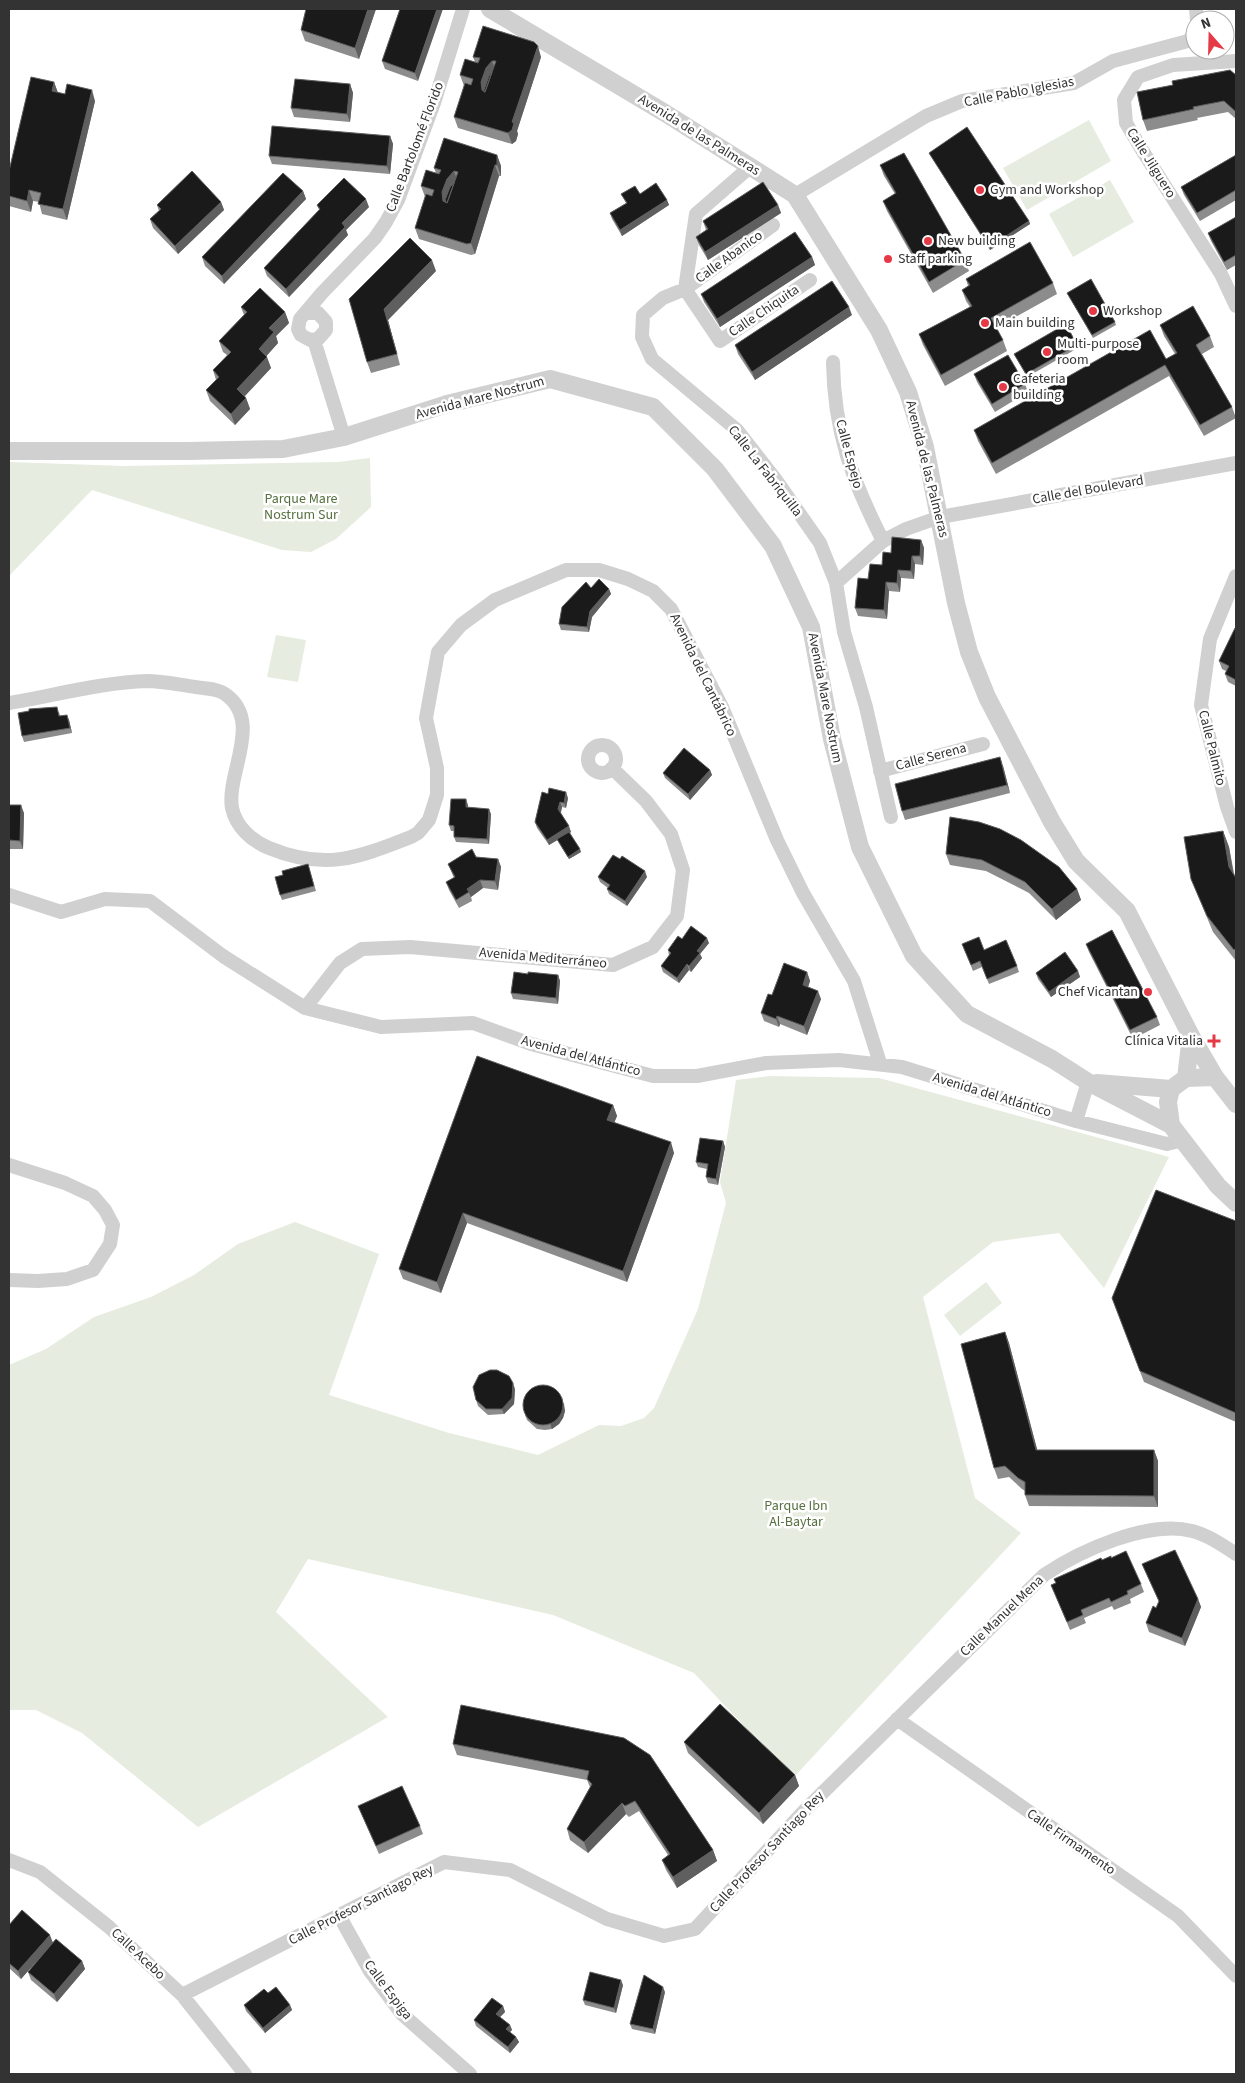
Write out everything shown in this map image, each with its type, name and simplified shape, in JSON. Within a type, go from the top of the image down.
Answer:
[{"type":"street","name":"Calle Bartolomé Florido","points":[[306,313],[322,292],[375,238],[398,200],[435,100],[462,9]]},
{"type":"street","name":"Avenida de las Palmeras","points":[[490,9],[795,195],[879,330],[908,392],[925,447],[956,603],[969,652],[987,697],[1052,822],[1076,861],[1127,911],[1191,1036],[1215,1077],[1236,1104]]},
{"type":"street","name":"Calle Pablo Iglesias","points":[[795,195],[926,116],[962,101],[1074,83],[1113,62],[1185,42]]},
{"type":"street","name":"Calle Jilguero","points":[[1236,61],[1173,65],[1138,77],[1124,100],[1126,123],[1221,274],[1236,306]]},
{"type":"street","points":[[685,289],[696,214],[750,167]]},
{"type":"street","name":"Calle Abanico","points":[[685,289],[773,225]]},
{"type":"street","name":"Calle Chiquita","points":[[685,289],[720,341],[810,280]]},
{"type":"street","name":"Calle La Fabriquilla","points":[[685,289],[663,298],[643,315],[642,337],[652,358],[737,430],[776,480],[820,543],[836,584],[844,632],[866,707],[891,817]]},
{"type":"street","points":[[322,292],[326,330],[322,337],[314,340],[305,338],[298,329],[300,319],[306,313],[315,312],[324,317]]},
{"type":"street","points":[[314,340],[344,437]]},
{"type":"street","name":"Calle Espejo","points":[[833,362],[834,392],[843,443],[855,483],[883,542]]},
{"type":"street","name":"Avenida Mare Nostrum","points":[[9,451],[251,451],[283,449],[344,437],[447,404],[550,379],[653,407],[715,469],[773,546],[811,627],[832,739],[860,847],[914,956],[967,1014],[1052,1059],[1088,1082],[1171,1125]]},
{"type":"street","name":"Calle del Boulevard","points":[[836,584],[883,542],[906,529],[940,518],[1236,463]]},
{"type":"street","name":"Avenida del Cantábrico","points":[[9,703],[136,682],[164,683],[222,692],[231,700],[241,717],[243,740],[232,790],[232,807],[235,818],[246,834],[263,845],[300,859],[317,861],[354,857],[411,837],[418,833],[429,820],[437,795],[438,777],[426,718],[438,652],[461,625],[495,600],[566,570],[599,570],[628,579],[653,590],[676,618],[722,707],[776,840],[803,893],[854,981],[880,1063]]},
{"type":"street","name":"Calle Palmito","points":[[1236,576],[1210,639],[1201,706],[1227,807],[1236,832]]},
{"type":"street","name":"Calle Serena","points":[[880,771],[983,744]]},
{"type":"street","name":"Avenida Mediterráneo","points":[[305,1008],[340,963],[362,950],[410,947],[613,965],[653,947],[676,916],[683,870],[671,834],[646,801],[612,768]]},
{"type":"street","name":"Avenida del Atlántico","points":[[9,895],[61,912],[105,899],[150,901],[223,956],[305,1008],[381,1027],[473,1023],[531,1044],[652,1076],[697,1076],[766,1063],[839,1060],[880,1063],[902,1067],[1076,1121],[1167,1144],[1183,1140]]},
{"type":"street","points":[[1186,1078],[1191,1036]]},
{"type":"street","points":[[1215,1077],[1186,1078],[1171,1089],[1168,1102],[1171,1125],[1218,1186],[1236,1204]]},
{"type":"street","points":[[1076,1121],[1088,1082]]},
{"type":"street","name":"Avenida Mare Nostrum","points":[[1088,1082],[1171,1089]]},
{"type":"street","points":[[9,1165],[65,1183],[93,1196],[105,1210],[113,1225],[110,1244],[93,1270],[67,1279],[9,1280]]},
{"type":"street","name":"Calle Manuel Mena","points":[[897,1719],[1032,1585],[1051,1570],[1071,1559],[1130,1535],[1165,1529],[1178,1529],[1204,1535],[1236,1554]]},
{"type":"street","name":"Calle Profesor Santiago Rey","points":[[182,1995],[340,1917],[444,1862],[510,1870],[607,1918],[664,1936],[695,1929],[805,1810],[897,1719]]},
{"type":"street","name":"Calle Firmamento","points":[[897,1719],[1178,1916],[1236,1976]]},
{"type":"street","name":"Calle Acebo","points":[[9,1860],[40,1872],[109,1927],[182,1995],[245,2074]]},
{"type":"street","name":"Calle Espiga","points":[[340,1917],[370,1971],[402,2014],[470,2074]]},
{"type":"green space","points":[[1089,120],[1111,161],[1027,210],[1003,168]]},
{"type":"green space","points":[[1110,180],[1134,222],[1073,257],[1049,214]]},
{"type":"green space","name":"Parque Mare Nostrum Sur","points":[[370,458],[371,507],[336,539],[311,552],[282,550],[92,490],[9,576],[9,462],[124,466],[338,462]]},
{"type":"green space","points":[[276,635],[306,640],[298,682],[267,677]]},
{"type":"green space","name":"Parque Ibn Al-Baytar","points":[[770,1076],[879,1078],[1169,1157],[1104,1288],[1059,1233],[993,1242],[923,1297],[975,1498],[1021,1533],[793,1778],[694,1673],[553,1615],[308,1559],[276,1612],[388,1717],[198,1827],[82,1733],[36,1710],[9,1710],[9,1365],[46,1349],[94,1317],[151,1297],[194,1275],[238,1244],[295,1222],[379,1254],[329,1395],[449,1433],[538,1455],[599,1425],[621,1426],[644,1418],[654,1408],[698,1309],[726,1203],[720,1182],[736,1080]]},
{"type":"green space","points":[[986,1282],[1002,1303],[960,1336],[944,1315]]},
{"type":"building","points":[[306,9],[368,9],[355,48],[301,30]]},
{"type":"building","points":[[400,9],[437,9],[415,73],[382,61]]},
{"type":"building","points":[[483,26],[534,42],[538,46],[512,122],[514,123],[512,130],[508,133],[454,117],[465,83],[471,85],[473,79],[460,75],[465,59],[478,63],[480,58],[473,57]],"holes":[[[492,61],[496,61],[485,92],[482,90],[481,82],[486,68]]]},
{"type":"building","points":[[1230,70],[1236,75],[1236,112],[1224,101],[1143,120],[1137,92],[1173,85],[1172,81]]},
{"type":"building","points":[[492,72],[485,92],[484,92],[489,76]]},
{"type":"building","points":[[31,77],[54,82],[52,91],[65,94],[67,84],[92,90],[63,209],[38,204],[41,193],[29,190],[27,201],[9,196],[9,171]]},
{"type":"building","points":[[295,79],[350,84],[347,114],[291,108]]},
{"type":"building","points":[[272,126],[390,136],[387,166],[269,156]]},
{"type":"building","name":"Gym and Workshop","points":[[967,127],[1029,221],[989,247],[929,153]]},
{"type":"building","points":[[444,138],[497,155],[497,165],[495,165],[471,243],[467,244],[415,228],[426,194],[432,196],[434,190],[421,186],[426,170],[439,174],[441,170],[434,168]],"holes":[[[454,171],[458,172],[447,203],[443,201],[442,192],[447,179]]]},
{"type":"building","name":"New building","points":[[904,153],[965,260],[929,282],[883,201],[896,193],[880,165]]},
{"type":"building","points":[[1236,155],[1236,190],[1197,213],[1181,187]]},
{"type":"building","points":[[192,171],[221,202],[175,246],[150,219],[161,209],[157,205]]},
{"type":"building","points":[[283,173],[303,191],[222,276],[202,257]]},
{"type":"building","points":[[344,178],[366,199],[342,223],[345,227],[286,289],[264,268],[320,209],[317,205]]},
{"type":"building","points":[[763,182],[778,205],[705,252],[696,237],[708,229],[703,221]]},
{"type":"building","points":[[454,183],[447,203],[445,200],[450,187]]},
{"type":"building","points":[[656,183],[667,200],[620,230],[610,213],[627,203],[621,194],[635,186],[640,194]]},
{"type":"building","points":[[1236,217],[1236,255],[1224,262],[1208,233]]},
{"type":"building","points":[[795,232],[812,257],[717,319],[701,294]]},
{"type":"building","points":[[410,238],[432,260],[384,309],[397,354],[367,362],[349,299]]},
{"type":"building","name":"Main building","points":[[1030,242],[1053,283],[991,318],[1003,340],[941,375],[919,334],[972,306],[962,290],[970,285],[966,279]]},
{"type":"building","name":"Workshop","points":[[1091,279],[1115,322],[1092,335],[1067,293]]},
{"type":"building","points":[[832,281],[849,307],[752,372],[735,345]]},
{"type":"building","points":[[260,288],[285,312],[269,328],[274,332],[259,349],[267,357],[237,389],[246,398],[231,414],[206,390],[219,377],[213,370],[231,352],[219,341],[247,312],[241,307]]},
{"type":"building","points":[[1193,306],[1210,336],[1196,345],[1232,407],[1200,425],[1165,365],[992,463],[974,430],[1150,330],[1166,359],[1177,353],[1160,325]]},
{"type":"building","name":"Multi-purpose room","points":[[1066,324],[1077,345],[1026,374],[1014,354]]},
{"type":"building","name":"Cafeteria building","points":[[1008,355],[1025,384],[992,404],[974,374]]},
{"type":"building","points":[[892,537],[921,540],[920,556],[912,556],[911,571],[898,570],[897,583],[886,582],[884,610],[855,608],[858,578],[868,579],[870,564],[882,565],[883,552],[891,553]]},
{"type":"building","points":[[599,579],[609,589],[590,611],[587,627],[559,624],[562,607],[586,582],[591,588]]},
{"type":"building","points":[[1235,628],[1236,680],[1225,674],[1229,666],[1219,661]]},
{"type":"building","points":[[57,707],[59,716],[67,715],[70,728],[22,736],[18,713],[29,711],[29,709]]},
{"type":"building","points":[[684,748],[710,770],[688,794],[663,773]]},
{"type":"building","points":[[1000,757],[1007,785],[902,811],[895,784]]},
{"type":"building","points":[[549,788],[566,792],[564,803],[560,802],[558,809],[569,826],[547,840],[535,822],[542,792],[548,794]]},
{"type":"building","points":[[451,799],[466,799],[466,807],[489,809],[487,839],[454,837],[454,826],[449,825]]},
{"type":"building","points":[[9,805],[21,805],[20,841],[9,840]]},
{"type":"building","points":[[950,817],[979,822],[1000,829],[1021,840],[1059,867],[1077,889],[1052,909],[1025,882],[982,860],[946,854]]},
{"type":"building","points":[[1223,831],[1229,867],[1236,878],[1236,948],[1234,950],[1207,916],[1191,879],[1184,837]]},
{"type":"building","points":[[569,832],[580,849],[568,857],[557,839]]},
{"type":"building","points":[[472,849],[476,857],[498,859],[495,881],[480,880],[467,889],[469,892],[456,900],[446,882],[455,877],[448,864]]},
{"type":"building","points":[[613,855],[620,859],[622,856],[645,871],[625,901],[607,889],[610,885],[598,877]]},
{"type":"building","points":[[308,864],[314,886],[280,895],[275,877],[283,875],[282,871]]},
{"type":"building","points":[[691,926],[707,938],[697,951],[700,953],[689,966],[687,964],[677,978],[661,966],[671,953],[668,950],[678,936],[682,939]]},
{"type":"building","points":[[1112,930],[1157,1017],[1130,1030],[1086,944]]},
{"type":"building","points":[[979,937],[984,950],[1006,940],[1017,966],[987,979],[980,961],[971,965],[962,944]]},
{"type":"building","points":[[1065,952],[1078,971],[1049,992],[1036,973]]},
{"type":"building","points":[[784,963],[807,972],[803,985],[818,991],[804,1026],[777,1016],[776,1019],[761,1013],[768,994],[772,995]]},
{"type":"building","points":[[514,972],[558,975],[556,998],[511,993]]},
{"type":"building","points":[[477,1056],[613,1105],[607,1120],[671,1142],[623,1271],[463,1213],[437,1282],[399,1269]]},
{"type":"building","points":[[700,1138],[723,1141],[716,1179],[706,1177],[708,1164],[696,1162]]},
{"type":"building","points":[[1156,1190],[1236,1221],[1236,1413],[1140,1371],[1112,1298]]},
{"type":"building","points":[[1005,1332],[1036,1450],[1154,1450],[1154,1496],[1025,1495],[1025,1482],[1005,1466],[994,1468],[961,1344]]},
{"type":"building","points":[[490,1370],[497,1370],[509,1376],[513,1383],[512,1398],[502,1409],[486,1409],[476,1400],[473,1387],[479,1375]]},
{"type":"building","points":[[539,1385],[547,1385],[554,1388],[560,1394],[563,1405],[560,1416],[554,1422],[547,1425],[539,1425],[532,1422],[526,1416],[523,1409],[523,1401],[526,1394],[532,1388]]},
{"type":"building","points":[[1175,1550],[1198,1599],[1182,1638],[1146,1623],[1153,1606],[1156,1608],[1159,1601],[1142,1564]]},
{"type":"building","points":[[1126,1551],[1141,1584],[1127,1591],[1128,1594],[1111,1602],[1109,1598],[1081,1610],[1083,1615],[1067,1622],[1051,1585],[1056,1583],[1054,1579],[1101,1558],[1102,1560],[1111,1556],[1111,1558]]},
{"type":"building","points":[[720,1704],[795,1775],[759,1813],[684,1742]]},
{"type":"building","points":[[461,1705],[624,1738],[650,1755],[713,1850],[673,1877],[662,1860],[670,1854],[635,1801],[625,1806],[622,1803],[584,1842],[567,1829],[592,1784],[587,1779],[589,1771],[453,1744]]},
{"type":"building","points":[[402,1786],[420,1826],[376,1846],[358,1806]]},
{"type":"building","points":[[22,1910],[50,1935],[18,1971],[9,1963],[9,1925]]},
{"type":"building","points":[[56,1939],[82,1961],[54,1994],[28,1972]]},
{"type":"building","points":[[590,1972],[621,1980],[614,2008],[583,2000]]},
{"type":"building","points":[[644,1975],[663,1987],[653,2029],[630,2024]]},
{"type":"building","points":[[276,1987],[290,2005],[263,2028],[244,2005],[264,1989],[268,1993]]},
{"type":"building","points":[[492,1998],[503,2006],[496,2014],[510,2025],[506,2029],[516,2037],[508,2047],[474,2020]]},
{"type":"place","name":"Gym and Workshop","points":[[980,190]]},
{"type":"place","name":"New building","points":[[928,241]]},
{"type":"place","name":"Staff parking","points":[[888,259]]},
{"type":"place","name":"Workshop","points":[[1093,311]]},
{"type":"place","name":"Main building","points":[[985,323]]},
{"type":"place","name":"Multi-purpose room","points":[[1047,352]]},
{"type":"place","name":"Cafeteria building","points":[[1003,387]]},
{"type":"place","name":"Chef Vicantan","points":[[1148,992]]},
{"type":"place","name":"Clínica Vitalia","points":[[1214,1041]]}]
